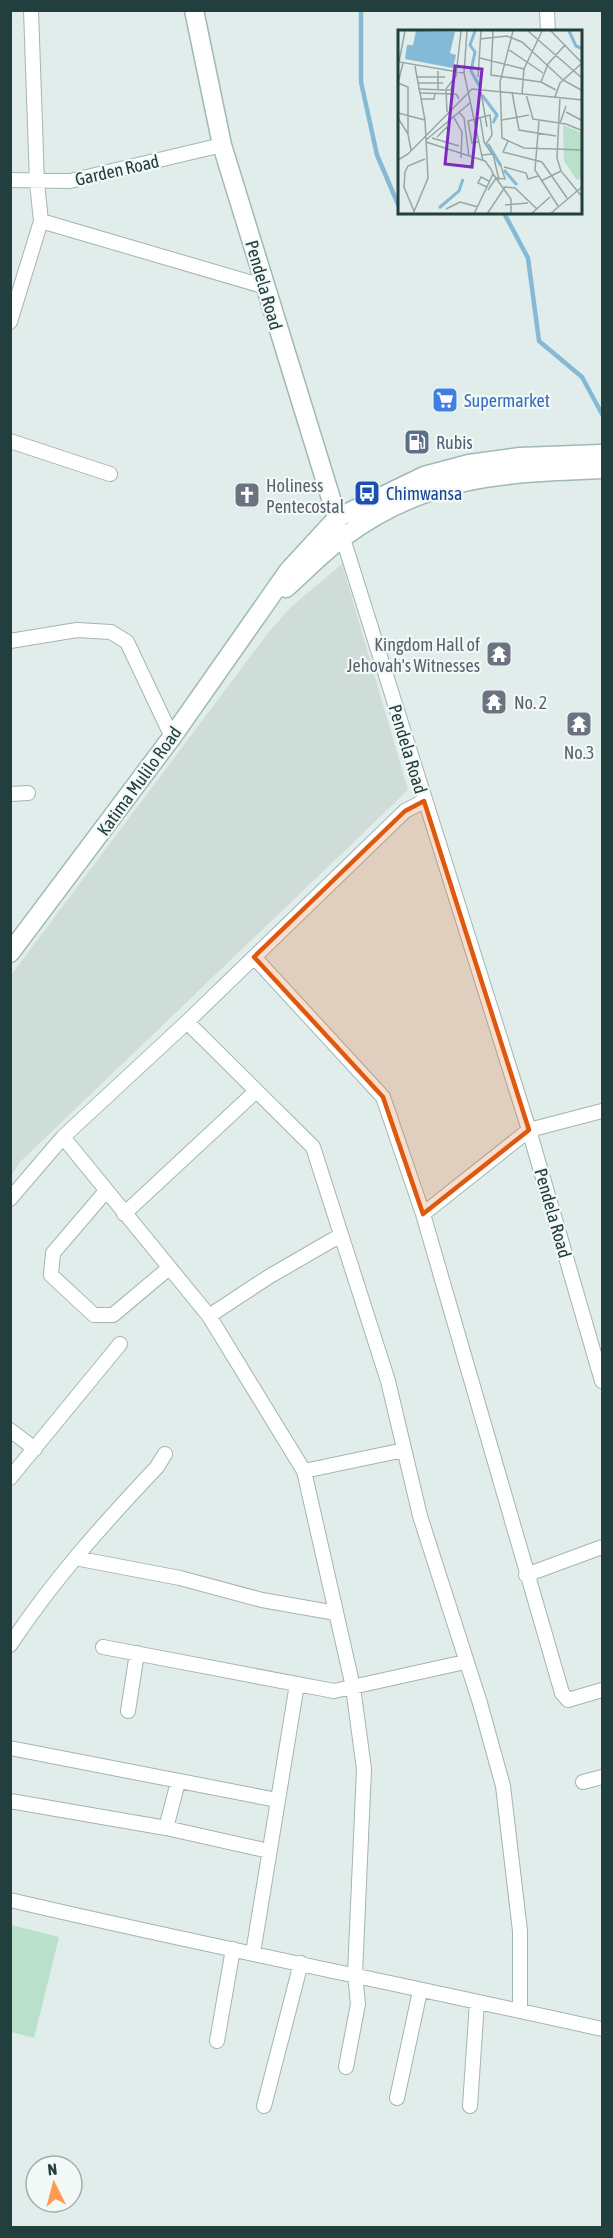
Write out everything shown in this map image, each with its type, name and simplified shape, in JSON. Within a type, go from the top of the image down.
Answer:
[{"type":"main road","name":"Pendela Road","points":[[194,10],[222,145],[279,337],[337,518]]},
{"type":"main road","name":"Katima Mulilo Road","points":[[10,953],[172,737],[289,570],[337,518],[424,476],[469,464],[520,457],[603,454]]},
{"type":"main road","name":"Katima Mulilo Road","points":[[264,606],[343,537],[392,508],[429,490],[472,478],[521,472],[603,469]]},
{"type":"street","points":[[10,322],[41,221],[37,183],[31,10]]},
{"type":"street","points":[[547,10],[548,30]]},
{"type":"street","name":"Garden Road","points":[[10,180],[37,183],[70,181],[222,145]]},
{"type":"street","points":[[41,221],[266,287]]},
{"type":"street","points":[[10,441],[110,474]]},
{"type":"street","name":"Pendela Road","points":[[337,518],[529,1130],[603,1381]]},
{"type":"street","points":[[10,641],[77,630],[111,632],[127,642],[172,737]]},
{"type":"street","points":[[10,794],[28,793]]},
{"type":"street","points":[[10,1199],[63,1137],[187,1022],[405,811],[424,801]]},
{"type":"street","points":[[254,957],[383,1097],[423,1214],[562,1693],[568,1700],[603,1690]]},
{"type":"street","points":[[187,1022],[313,1148],[388,1381],[420,1516],[480,1703],[503,1786],[520,1931],[520,2010]]},
{"type":"street","points":[[124,1214],[255,1092]]},
{"type":"street","points":[[423,1214],[529,1130],[603,1112]]},
{"type":"street","points":[[63,1137],[209,1316],[304,1471],[353,1687],[364,1769],[355,1974],[358,2004],[346,2067]]},
{"type":"street","points":[[106,1191],[53,1253],[51,1275],[94,1315],[102,1317],[113,1315],[169,1268]]},
{"type":"street","points":[[209,1316],[270,1276],[341,1235]]},
{"type":"street","points":[[10,1478],[120,1344]]},
{"type":"street","points":[[10,1430],[35,1449]]},
{"type":"street","points":[[304,1471],[404,1449]]},
{"type":"street","points":[[10,1646],[32,1613],[91,1536],[157,1467],[165,1454]]},
{"type":"street","points":[[526,1575],[603,1547]]},
{"type":"street","points":[[75,1557],[180,1578],[262,1600],[336,1613]]},
{"type":"street","points":[[103,1647],[334,1691],[465,1662]]},
{"type":"street","points":[[128,1711],[137,1653]]},
{"type":"street","points":[[253,1953],[297,1684]]},
{"type":"street","points":[[10,1748],[277,1800]]},
{"type":"street","points":[[583,1782],[603,1777]]},
{"type":"street","points":[[166,1828],[178,1782]]},
{"type":"street","points":[[10,1801],[166,1828],[269,1851]]},
{"type":"street","points":[[10,1900],[603,2029]]},
{"type":"street","points":[[216,2041],[233,1949]]},
{"type":"street","points":[[264,2106],[301,1963]]},
{"type":"street","points":[[397,2098],[420,1991]]},
{"type":"street","points":[[471,2106],[477,2002]]},
{"type":"highlighted area","points":[[424,801],[529,1130],[423,1214],[383,1097],[254,957],[405,811]]},
{"type":"shaded area","points":[[342,564],[408,790],[20,1162],[11,1176],[11,975],[268,633],[290,608]]},
{"type":"green space","points":[[11,1925],[59,1937],[34,2038],[11,2032]]},
{"type":"waterway","points":[[361,10],[361,82],[377,155],[398,204]]},
{"type":"waterway","points":[[505,214],[528,258],[539,341],[582,377],[602,414]]},
{"type":"place","name":"Supermarket","points":[[445,400]]},
{"type":"place","name":"Rubis","points":[[417,442]]},
{"type":"place","name":"Chimwansa","points":[[367,493]]},
{"type":"place","name":"Holiness Pentecostal","points":[[247,495]]},
{"type":"place","name":"Kingdom Hall of Jehovah's Witnesses","points":[[499,654]]},
{"type":"place","name":"No. 2","points":[[494,702]]},
{"type":"place","name":"No.3","points":[[579,724]]}]
